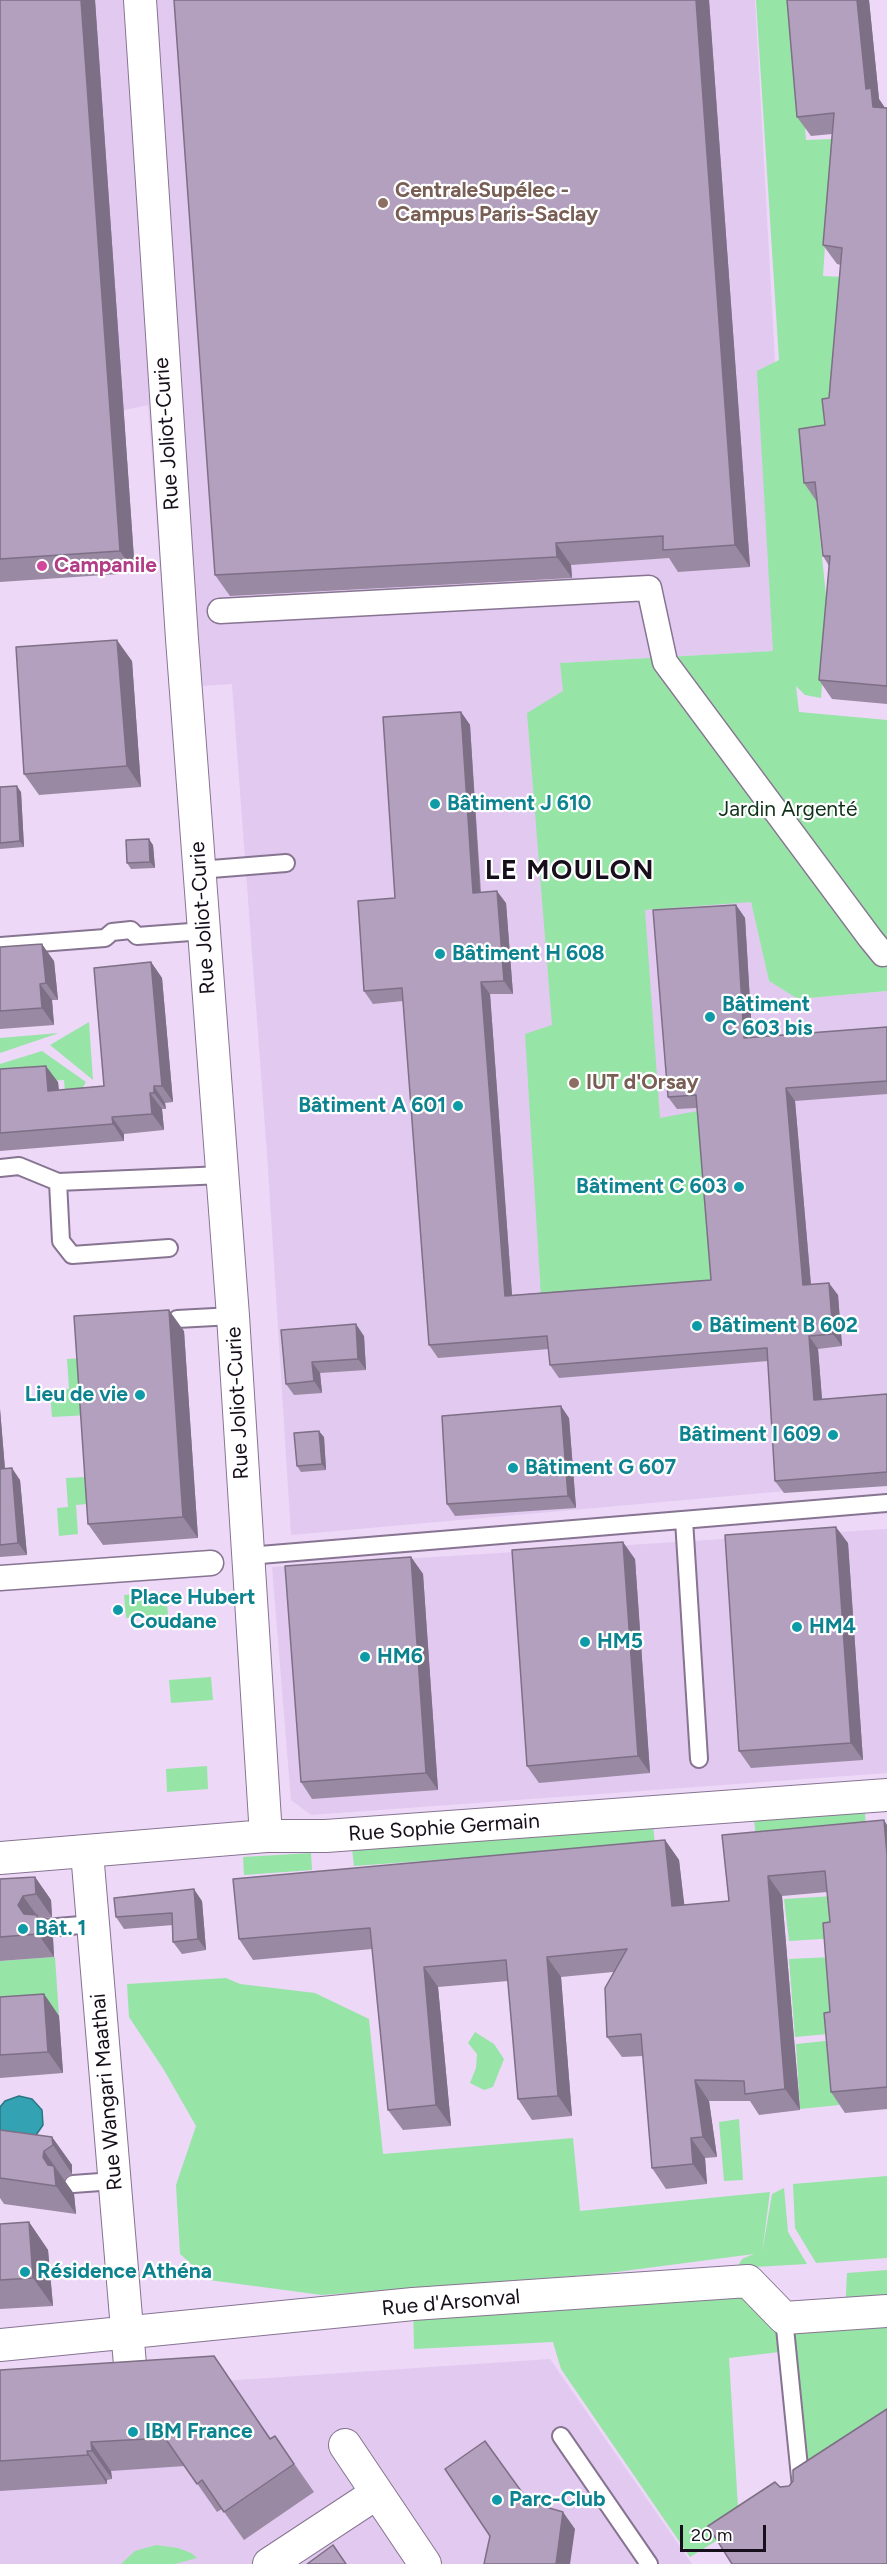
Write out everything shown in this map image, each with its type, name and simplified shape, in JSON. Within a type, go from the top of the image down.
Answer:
[{"type":"street","name":"Rue Joliot-Curie","points":[[140,0],[165,408],[233,1316],[266,1836]]},
{"type":"street","points":[[220,611],[649,588],[665,662],[879,946]]},
{"type":"street","points":[[0,1578],[211,1563]]},
{"type":"street","name":"Rue Sophie Germain","points":[[0,1858],[266,1836],[326,1836],[887,1795]]},
{"type":"street","name":"Rue Wangari Maathai","points":[[87,1852],[130,2365]]},
{"type":"street","name":"Rue d'Arsonval","points":[[0,2345],[413,2304],[748,2281],[784,2318]]},
{"type":"street","points":[[784,2318],[887,2311]]},
{"type":"street","points":[[345,2445],[425,2564]]},
{"type":"street","points":[[269,2564],[377,2493]]},
{"type":"lane","points":[[199,870],[286,863]]},
{"type":"lane","points":[[0,946],[105,938],[112,932],[132,930],[137,936],[204,931]]},
{"type":"lane","points":[[0,1168],[19,1166],[58,1182],[223,1175]]},
{"type":"lane","points":[[58,1182],[62,1241],[72,1256],[169,1248]]},
{"type":"lane","points":[[177,1319],[233,1316]]},
{"type":"lane","points":[[248,1556],[887,1503]]},
{"type":"lane","points":[[684,1520],[699,1759]]},
{"type":"lane","points":[[45,1928],[93,1924]]},
{"type":"lane","points":[[74,2184],[114,2181]]},
{"type":"lane","points":[[784,2318],[803,2505]]},
{"type":"lane","points":[[561,2436],[649,2564]]},
{"type":"shaded area","points":[[0,0],[755,0],[791,650],[561,663],[751,902],[769,981],[798,999],[887,991],[887,1482],[291,1535],[268,1168],[232,684],[169,688],[148,405],[125,410],[0,421]]},
{"type":"shaded area","points":[[887,1529],[887,1773],[311,1815],[291,1800],[272,1567]]},
{"type":"shaded area","points":[[550,2359],[692,2564],[0,2564],[0,2396]]},
{"type":"green space","name":"Jardin Argenté","points":[[756,0],[794,0],[806,140],[832,139],[823,276],[843,277],[831,443],[811,447],[826,596],[829,597],[821,698],[805,695],[796,686],[799,712],[887,720],[887,991],[798,999],[769,981],[751,902],[645,910],[660,1118],[703,1110],[717,1285],[541,1297],[525,1034],[552,1025],[527,713],[563,691],[560,663],[773,651],[757,371],[779,360]]},
{"type":"green space","points":[[89,1022],[93,1080],[50,1045]]},
{"type":"green space","points":[[59,1033],[0,1053],[0,1038]]},
{"type":"green space","points":[[42,1051],[86,1082],[80,1092],[65,1092],[64,1080],[0,1084],[0,1064]]},
{"type":"green space","points":[[86,1358],[90,1415],[52,1417],[50,1391],[69,1389],[67,1359]]},
{"type":"green space","points":[[85,1477],[87,1504],[76,1505],[78,1534],[59,1536],[57,1508],[68,1507],[66,1478]]},
{"type":"green space","points":[[166,1592],[168,1615],[126,1618],[124,1595]]},
{"type":"green space","points":[[211,1677],[213,1700],[171,1703],[169,1680]]},
{"type":"green space","points":[[207,1766],[208,1789],[167,1792],[166,1769]]},
{"type":"green space","points":[[865,1812],[866,1830],[756,1838],[754,1820]]},
{"type":"green space","points":[[653,1825],[655,1844],[354,1866],[352,1848]]},
{"type":"green space","points":[[311,1853],[312,1870],[244,1875],[243,1857]]},
{"type":"green space","points":[[834,1896],[839,1938],[789,1941],[784,1899]]},
{"type":"green space","points":[[55,1957],[59,2016],[0,2020],[0,1961]]},
{"type":"green space","points":[[832,1957],[839,2033],[795,2037],[789,1959]]},
{"type":"green space","points":[[226,1978],[240,1984],[315,1993],[369,2019],[383,2154],[573,2138],[580,2211],[770,2192],[762,2253],[772,2194],[784,2188],[788,2232],[807,2264],[737,2268],[742,2259],[754,2254],[601,2274],[322,2295],[209,2280],[180,2254],[176,2185],[196,2126],[164,2070],[129,2017],[127,1984]]},
{"type":"green space","points":[[475,2032],[494,2044],[504,2059],[493,2087],[484,2090],[470,2083],[476,2068],[477,2054],[468,2043]]},
{"type":"green space","points":[[835,2040],[839,2105],[800,2109],[796,2044]]},
{"type":"green space","points":[[739,2119],[743,2180],[724,2181],[719,2122]]},
{"type":"green space","points":[[887,2176],[887,2258],[816,2263],[795,2228],[793,2184]]},
{"type":"green space","points":[[887,2270],[887,2431],[803,2487],[788,2318],[845,2314],[847,2273]]},
{"type":"green space","points":[[748,2281],[784,2318],[788,2351],[729,2358],[738,2507],[789,2496],[690,2557],[561,2369],[553,2342],[414,2349],[413,2304]]},
{"type":"green space","points":[[156,2545],[178,2548],[197,2558],[175,2564],[121,2564],[135,2551]]},
{"type":"water","points":[[19,2096],[32,2099],[42,2110],[43,2125],[34,2138],[0,2131],[0,2107],[5,2101]]},
{"type":"building","points":[[0,0],[81,0],[120,551],[0,559]]},
{"type":"building","name":"CentraleSupélec - Campus Paris-Saclay","points":[[174,0],[696,0],[735,545],[663,550],[663,536],[556,543],[557,557],[215,575]]},
{"type":"building","points":[[787,0],[857,0],[866,89],[871,88],[873,107],[887,108],[887,686],[819,680],[830,556],[823,556],[815,482],[804,483],[799,429],[825,425],[822,399],[829,398],[842,248],[823,245],[834,113],[797,117]]},
{"type":"building","points":[[117,640],[127,766],[24,774],[16,647]]},
{"type":"building","points":[[461,712],[473,893],[497,891],[504,981],[481,982],[505,1296],[711,1280],[696,1095],[668,1097],[653,910],[736,905],[744,1038],[887,1027],[887,1081],[786,1088],[803,1285],[829,1283],[833,1334],[809,1336],[814,1400],[887,1394],[887,1472],[775,1481],[767,1348],[550,1365],[547,1336],[429,1345],[402,988],[364,991],[358,901],[395,898],[383,717]]},
{"type":"building","points":[[17,786],[20,841],[0,843],[0,787]]},
{"type":"building","points":[[149,839],[150,862],[127,863],[126,840]]},
{"type":"building","points":[[42,944],[46,983],[40,984],[42,1008],[0,1011],[0,947]]},
{"type":"building","points":[[151,962],[162,1086],[154,1086],[154,1093],[150,1093],[152,1114],[112,1117],[113,1124],[0,1133],[0,1069],[46,1066],[48,1091],[104,1086],[94,968]]},
{"type":"building","name":"Lieu de vie","points":[[169,1310],[183,1517],[88,1524],[74,1316]]},
{"type":"building","points":[[356,1324],[358,1359],[312,1362],[314,1381],[286,1384],[281,1330]]},
{"type":"building","name":"Bâtiment G 607","points":[[561,1406],[568,1496],[447,1504],[442,1416]]},
{"type":"building","points":[[319,1431],[322,1464],[297,1466],[294,1433]]},
{"type":"building","points":[[12,1468],[18,1543],[0,1545],[0,1469]]},
{"type":"building","name":"HM4","points":[[836,1527],[851,1743],[739,1751],[725,1535]]},
{"type":"building","name":"HM5","points":[[623,1542],[638,1756],[527,1766],[512,1550]]},
{"type":"building","name":"HM6","points":[[411,1557],[426,1773],[301,1782],[285,1566]]},
{"type":"building","points":[[884,1820],[887,1855],[887,2087],[831,2092],[824,2013],[830,2012],[823,1923],[830,1922],[825,1871],[768,1876],[785,2089],[745,2094],[744,2081],[695,2080],[703,2137],[691,2138],[693,2164],[652,2168],[641,2034],[607,2037],[605,1988],[627,1949],[547,1957],[558,2096],[518,2099],[506,1960],[424,1967],[436,2105],[388,2110],[370,1928],[239,1939],[233,1879],[665,1840],[672,1906],[729,1901],[722,1835]]},
{"type":"building","points":[[35,1877],[36,1894],[23,1896],[18,1905],[24,1914],[37,1915],[38,1934],[0,1937],[0,1879]]},
{"type":"building","points":[[194,1889],[198,1939],[173,1942],[172,1913],[116,1917],[114,1898]]},
{"type":"building","points":[[44,1994],[48,2052],[0,2055],[0,1997]]},
{"type":"building","points":[[0,2130],[52,2137],[53,2145],[44,2151],[43,2157],[48,2165],[54,2166],[56,2186],[0,2178]]},
{"type":"building","points":[[29,2222],[33,2278],[0,2280],[0,2224]]},
{"type":"building","name":"IBM France","points":[[214,2356],[270,2439],[275,2436],[294,2464],[224,2512],[202,2480],[197,2484],[165,2438],[91,2442],[92,2451],[87,2451],[88,2455],[0,2461],[0,2370]]},
{"type":"building","points":[[887,2409],[887,2564],[732,2564],[708,2526],[775,2482],[780,2487],[789,2486],[793,2481],[793,2470]]},
{"type":"building","name":"Parc-Club","points":[[485,2441],[529,2502],[563,2512],[556,2564],[484,2564],[490,2536],[445,2469]]},
{"type":"building","points":[[333,2545],[346,2564],[307,2564]]},
{"type":"place","name":"CentraleSupélec - Campus Paris-Saclay","points":[[383,203]]},
{"type":"place","name":"Campanile","points":[[42,566]]},
{"type":"place","name":"Bâtiment J 610","points":[[435,804]]},
{"type":"place","name":"Bâtiment H 608","points":[[440,954]]},
{"type":"place","name":"Bâtiment C 603 bis","points":[[710,1017]]},
{"type":"place","name":"IUT d'Orsay","points":[[574,1083]]},
{"type":"place","name":"Bâtiment A 601","points":[[458,1106]]},
{"type":"place","name":"Bâtiment C 603","points":[[739,1187]]},
{"type":"place","name":"Bâtiment B 602","points":[[697,1326]]},
{"type":"place","name":"Lieu de vie","points":[[140,1395]]},
{"type":"place","name":"Bâtiment I 609","points":[[833,1435]]},
{"type":"place","name":"Bâtiment G 607","points":[[513,1468]]},
{"type":"place","name":"Place Hubert Coudane","points":[[118,1610]]},
{"type":"place","name":"HM4","points":[[797,1627]]},
{"type":"place","name":"HM5","points":[[585,1642]]},
{"type":"place","name":"HM6","points":[[365,1657]]},
{"type":"place","name":"Bât. 1","points":[[23,1929]]},
{"type":"place","name":"Résidence Athéna","points":[[25,2272]]},
{"type":"place","name":"IBM France","points":[[133,2432]]},
{"type":"place","name":"Parc-Club","points":[[497,2500]]},
{"type":"district","name":"LE MOULON","points":[[570,871]]}]
